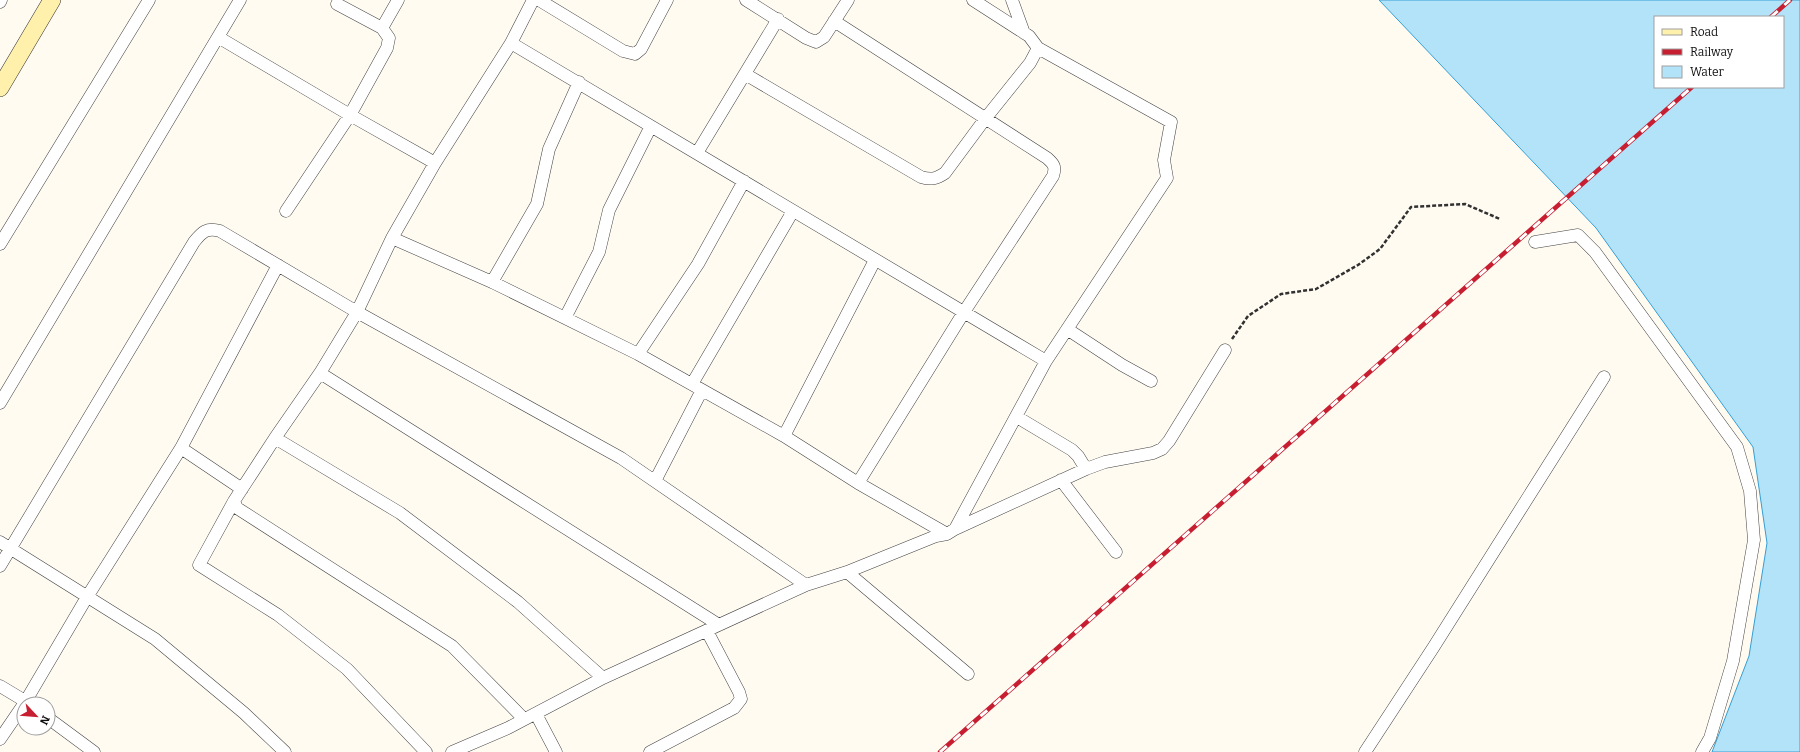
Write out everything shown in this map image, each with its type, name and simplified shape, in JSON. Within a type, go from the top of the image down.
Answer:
[{"type":"street","points":[[0,88],[52,0]]},
{"type":"street","points":[[0,244],[149,0]]},
{"type":"street","points":[[0,403],[240,0]]},
{"type":"street","points":[[382,28],[398,0]]},
{"type":"street","points":[[426,752],[347,670],[278,616],[199,565],[234,501],[320,373],[357,312],[392,238],[435,163],[511,43],[533,0]]},
{"type":"street","points":[[545,1],[623,51],[635,54],[642,49],[667,0]]},
{"type":"street","points":[[746,0],[806,38],[816,42],[824,37],[848,0]]},
{"type":"street","points":[[951,532],[1017,417],[1046,361],[1167,178],[1164,160],[1171,122],[1038,48],[1029,36],[973,0]]},
{"type":"street","points":[[1012,0],[1024,33]]},
{"type":"street","points":[[286,211],[350,115],[387,48],[388,38],[382,28],[337,4]]},
{"type":"street","points":[[697,152],[778,19]]},
{"type":"street","points":[[834,21],[1047,158],[1053,163],[1056,169],[1054,176],[964,312],[858,483]]},
{"type":"street","points":[[218,37],[435,163]]},
{"type":"street","points":[[511,43],[697,152],[793,211],[1046,361]]},
{"type":"street","points":[[745,74],[921,178],[930,180],[938,178],[945,173],[985,119],[1030,63],[1038,48]]},
{"type":"street","points":[[492,282],[538,204],[549,149],[579,82]]},
{"type":"street","points":[[565,318],[599,252],[609,210],[651,126]]},
{"type":"street","points":[[638,354],[698,264],[744,181]]},
{"type":"street","points":[[655,481],[697,387],[793,211]]},
{"type":"street","points":[[0,566],[5,545],[200,235],[205,230],[212,229],[220,231],[357,312],[621,458],[806,585]]},
{"type":"street","points":[[1536,242],[1578,235],[1595,252],[1737,448],[1750,491],[1754,540],[1733,661],[1710,738],[1702,752]]},
{"type":"street","points":[[392,238],[492,282],[638,354],[784,436],[858,483],[951,532]]},
{"type":"street","points":[[784,436],[875,260]]},
{"type":"street","points":[[30,696],[87,597],[181,448],[278,265]]},
{"type":"street","points":[[1067,329],[1122,365],[1151,381]]},
{"type":"street","points":[[452,752],[536,714],[604,678],[806,585],[847,572],[936,536],[951,532],[1086,469],[1105,462],[1162,449],[1169,441],[1225,350]]},
{"type":"street","points":[[320,373],[719,625]]},
{"type":"street","points":[[1366,752],[1604,377]]},
{"type":"street","points":[[1017,417],[1072,450],[1078,456],[1086,469]]},
{"type":"street","points":[[275,438],[400,513],[518,602],[604,678]]},
{"type":"street","points":[[181,448],[242,489]]},
{"type":"street","points":[[1061,480],[1116,552]]},
{"type":"street","points":[[234,501],[238,508],[452,646],[524,719]]},
{"type":"street","points":[[5,545],[155,639],[244,713],[285,752]]},
{"type":"street","points":[[847,572],[968,674]]},
{"type":"street","points":[[650,752],[734,708],[741,699],[739,692],[707,631]]},
{"type":"street","points":[[0,686],[16,696]]},
{"type":"street","points":[[536,714],[556,752]]},
{"type":"street","points":[[0,739],[16,717]]},
{"type":"street","points":[[56,724],[91,751]]},
{"type":"path","points":[[1225,350],[1248,316],[1281,294],[1316,289],[1358,265],[1380,248],[1411,207],[1464,204],[1500,219]]},
{"type":"water","points":[[1379,0],[1800,0],[1800,752],[1712,752],[1749,656],[1767,543],[1753,447],[1596,228]]},
{"type":"railway","points":[[1772,16],[1790,0]]},
{"type":"railway","points":[[940,752],[1691,88]]}]
